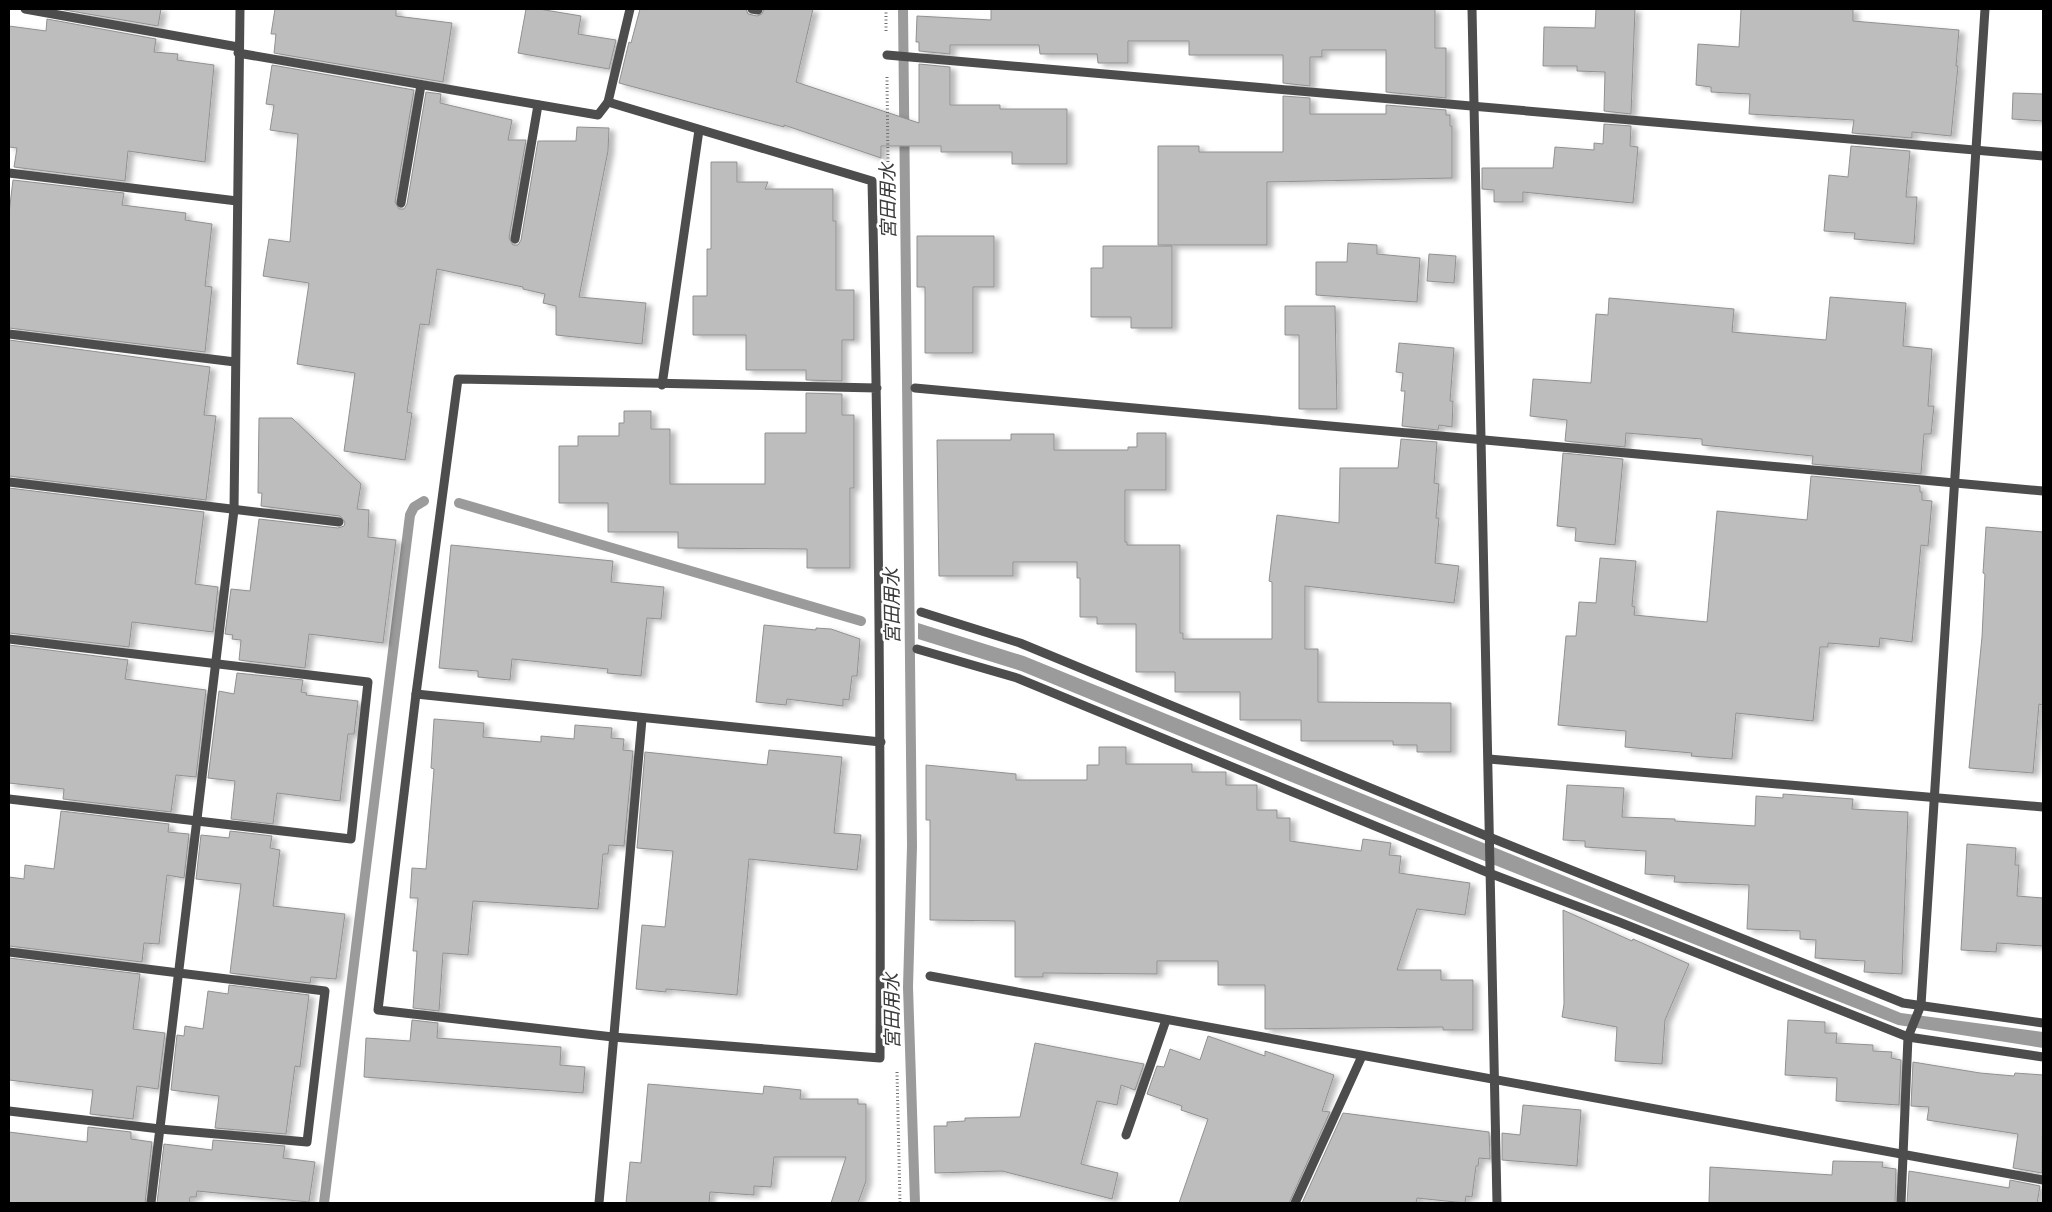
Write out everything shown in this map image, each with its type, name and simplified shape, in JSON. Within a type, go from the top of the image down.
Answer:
[{"type":"street","points":[[25,9],[421,86],[598,115],[608,102],[630,9]]},
{"type":"street","points":[[151,1203],[234,510],[238,50],[240,9]]},
{"type":"street","points":[[1472,9],[1497,1203]]},
{"type":"street","points":[[1901,1203],[1905,1156],[1908,1037],[1922,1005],[1985,9]]},
{"type":"street","points":[[886,55],[2043,156]]},
{"type":"street","points":[[401,203],[421,86]]},
{"type":"street","points":[[608,102],[872,182],[877,388],[881,742],[880,1058],[613,1037],[378,1010],[416,694],[458,379],[662,385],[877,388]]},
{"type":"street","points":[[515,239],[538,105]]},
{"type":"street","points":[[662,385],[699,130]]},
{"type":"street","points":[[9,173],[237,201]]},
{"type":"street","points":[[9,334],[235,362]]},
{"type":"street","points":[[915,388],[2043,491]]},
{"type":"street","points":[[9,482],[339,522]]},
{"type":"street","points":[[921,612],[1020,643],[1489,836],[1903,1003],[2043,1023]]},
{"type":"street","points":[[9,639],[368,682],[351,839],[9,798]]},
{"type":"street","points":[[917,648],[1017,678],[1489,873],[1620,922],[1908,1037],[2043,1057]]},
{"type":"street","points":[[416,694],[881,742]]},
{"type":"street","points":[[599,1203],[642,718]]},
{"type":"street","points":[[1489,759],[2043,807]]},
{"type":"street","points":[[9,952],[325,991],[307,1142],[160,1129],[9,1111]]},
{"type":"street","points":[[930,976],[1362,1056],[1495,1078],[1905,1156],[2043,1180]]},
{"type":"street","points":[[1126,1135],[1166,1020]]},
{"type":"street","points":[[1295,1203],[1362,1056]]},
{"type":"path","points":[[872,182],[888,166],[886,9]]},
{"type":"path","points":[[880,1058],[897,1071],[900,1203]]},
{"type":"shaded area","points":[[918,623],[1024,656],[1901,1013],[2043,1032],[2043,1048],[1898,1025],[1472,856],[1021,671],[918,639]]},
{"type":"building","points":[[59,9],[161,9],[158,26]]},
{"type":"building","points":[[275,9],[396,9],[396,16],[452,23],[443,82],[274,53],[276,34],[271,34]]},
{"type":"building","points":[[526,9],[539,9],[581,16],[578,34],[616,40],[609,69],[518,53]]},
{"type":"building","points":[[640,9],[746,9],[748,14],[757,16],[762,14],[764,9],[813,9],[796,82],[919,123],[919,64],[950,67],[950,105],[1000,105],[1000,109],[1067,109],[1067,164],[1012,164],[1012,152],[941,152],[941,146],[881,146],[881,158],[784,125],[784,127],[619,83],[629,42],[631,43]]},
{"type":"building","points":[[991,9],[1435,9],[1435,48],[1446,48],[1446,98],[1386,92],[1386,50],[1322,50],[1322,57],[1310,57],[1310,86],[1283,83],[1283,55],[1189,55],[1189,41],[1128,41],[1128,63],[1098,63],[1097,54],[1040,54],[1039,45],[950,45],[950,54],[919,51],[919,42],[916,42],[917,16],[991,20]]},
{"type":"building","points":[[1596,9],[1635,9],[1631,114],[1604,111],[1605,72],[1577,71],[1577,66],[1543,66],[1544,27],[1595,28]]},
{"type":"building","points":[[1741,9],[1853,9],[1853,21],[1959,30],[1956,66],[1958,66],[1951,136],[1912,132],[1912,138],[1852,133],[1854,120],[1749,114],[1750,94],[1711,92],[1711,87],[1696,85],[1698,44],[1739,47]]},
{"type":"building","points":[[47,19],[156,39],[154,52],[178,54],[177,60],[214,65],[205,162],[128,151],[125,181],[14,167],[17,148],[9,147],[9,26],[46,31]]},
{"type":"building","points":[[272,65],[414,90],[395,202],[399,209],[404,209],[407,204],[426,92],[441,94],[440,103],[512,120],[508,140],[526,140],[509,238],[513,245],[518,245],[521,240],[538,141],[576,141],[577,127],[609,128],[608,151],[579,297],[646,303],[642,344],[556,335],[556,306],[543,303],[545,294],[523,289],[523,287],[437,269],[429,325],[420,324],[407,412],[412,413],[405,460],[344,451],[355,373],[297,364],[309,283],[263,276],[269,239],[290,242],[298,134],[270,130],[274,105],[266,104]]},
{"type":"building","points":[[2013,93],[2043,94],[2043,121],[2012,119]]},
{"type":"building","points":[[1283,96],[1310,98],[1310,114],[1386,114],[1386,105],[1446,110],[1446,115],[1450,115],[1450,126],[1452,126],[1452,178],[1267,182],[1267,245],[1158,245],[1158,146],[1199,146],[1199,152],[1283,152]]},
{"type":"building","points":[[1604,124],[1631,126],[1630,146],[1638,147],[1633,203],[1523,192],[1523,202],[1494,202],[1494,190],[1482,189],[1482,168],[1553,168],[1555,147],[1594,150],[1594,143],[1603,144]]},
{"type":"building","points":[[1851,146],[1910,151],[1906,197],[1917,197],[1914,244],[1854,239],[1855,233],[1824,231],[1829,175],[1848,177]]},
{"type":"building","points":[[711,162],[737,162],[737,182],[768,182],[765,189],[833,189],[833,221],[836,221],[836,290],[854,290],[854,340],[842,340],[842,381],[806,380],[806,370],[746,370],[746,335],[693,335],[693,296],[707,296],[707,249],[711,249]]},
{"type":"building","points":[[13,180],[124,193],[122,205],[186,213],[185,220],[212,224],[205,286],[212,287],[205,352],[9,328],[9,213]]},
{"type":"building","points":[[917,236],[994,236],[994,287],[973,287],[973,353],[925,353],[925,287],[917,287]]},
{"type":"building","points":[[1348,243],[1377,245],[1377,254],[1420,258],[1417,302],[1316,295],[1316,262],[1347,262]]},
{"type":"building","points":[[1103,246],[1172,246],[1172,328],[1131,328],[1131,317],[1091,317],[1091,268],[1103,268]]},
{"type":"building","points":[[1429,254],[1456,256],[1454,283],[1427,281]]},
{"type":"building","points":[[1830,297],[1906,303],[1903,346],[1932,349],[1928,406],[1934,406],[1931,434],[1924,434],[1921,474],[1812,464],[1813,456],[1702,445],[1702,439],[1626,433],[1625,447],[1565,441],[1567,420],[1530,416],[1533,379],[1591,383],[1596,314],[1608,315],[1609,298],[1734,309],[1732,332],[1826,340]]},
{"type":"building","points":[[1285,306],[1335,306],[1337,409],[1299,409],[1299,335],[1285,335]]},
{"type":"building","points":[[9,340],[210,367],[204,415],[216,416],[206,500],[9,476]]},
{"type":"building","points":[[1399,343],[1454,348],[1450,401],[1453,401],[1452,427],[1439,425],[1438,430],[1402,426],[1405,391],[1401,391],[1403,373],[1396,372]]},
{"type":"building","points":[[806,393],[842,394],[842,415],[854,415],[854,488],[850,488],[850,568],[807,568],[807,549],[678,548],[678,532],[608,532],[608,503],[559,503],[559,446],[578,446],[578,436],[619,436],[619,423],[624,423],[624,411],[651,411],[651,429],[670,429],[670,484],[765,484],[765,433],[806,433]]},
{"type":"building","points":[[259,418],[292,418],[361,484],[357,509],[369,510],[368,537],[396,540],[383,643],[309,634],[305,668],[239,660],[241,640],[232,639],[233,635],[225,634],[231,589],[250,591],[259,519],[338,528],[344,526],[345,522],[340,516],[261,506],[262,493],[258,493]]},
{"type":"building","points":[[1137,433],[1166,433],[1166,490],[1125,490],[1125,542],[1127,542],[1127,545],[1180,545],[1180,633],[1183,633],[1183,639],[1272,639],[1272,582],[1269,581],[1277,515],[1339,523],[1340,468],[1398,468],[1401,439],[1437,442],[1434,483],[1439,484],[1436,518],[1439,518],[1435,563],[1459,566],[1454,603],[1305,586],[1305,649],[1318,649],[1318,702],[1451,703],[1451,752],[1417,752],[1417,745],[1393,745],[1393,741],[1301,741],[1301,720],[1240,720],[1240,692],[1175,692],[1175,672],[1136,672],[1136,624],[1097,624],[1097,617],[1080,617],[1080,578],[1077,578],[1077,562],[1013,562],[1013,576],[939,576],[937,440],[1011,440],[1011,434],[1054,434],[1054,450],[1128,450],[1128,447],[1137,447]]},
{"type":"building","points":[[1563,453],[1623,459],[1615,545],[1575,541],[1576,528],[1557,526]]},
{"type":"building","points":[[1811,476],[1920,486],[1922,500],[1932,501],[1928,546],[1921,545],[1912,642],[1880,638],[1879,647],[1828,643],[1828,647],[1820,647],[1813,721],[1736,713],[1732,759],[1691,756],[1692,753],[1625,747],[1626,731],[1558,725],[1566,636],[1576,636],[1579,602],[1596,603],[1600,558],[1636,561],[1632,606],[1635,607],[1634,615],[1707,622],[1717,511],[1807,520]]},
{"type":"building","points":[[9,488],[204,512],[195,584],[218,587],[213,632],[132,622],[129,647],[9,633]]},
{"type":"building","points":[[1986,527],[2043,532],[2043,705],[2039,704],[2033,773],[1969,768],[1982,637]]},
{"type":"building","points":[[451,545],[613,561],[611,582],[664,587],[661,619],[647,618],[641,676],[607,673],[608,669],[512,659],[510,680],[478,677],[478,671],[439,668]]},
{"type":"building","points":[[764,625],[816,630],[816,628],[831,629],[860,639],[857,676],[852,676],[849,700],[843,699],[843,706],[787,699],[786,705],[756,702]]},
{"type":"building","points":[[9,645],[128,660],[125,679],[206,690],[196,777],[176,775],[171,812],[63,799],[64,789],[9,783]]},
{"type":"building","points":[[237,673],[303,680],[301,692],[307,693],[306,695],[358,701],[354,734],[348,734],[340,801],[277,793],[273,824],[231,819],[235,781],[208,778],[219,691],[234,694]]},
{"type":"building","points":[[434,719],[484,723],[483,737],[541,742],[541,736],[574,739],[575,725],[612,728],[611,738],[624,739],[623,750],[633,751],[624,846],[609,845],[608,854],[603,854],[598,909],[473,901],[468,955],[443,953],[439,1011],[413,1008],[417,951],[413,951],[418,898],[410,898],[412,868],[426,869],[434,769],[431,768]]},
{"type":"building","points":[[1099,747],[1126,747],[1126,764],[1192,764],[1192,772],[1226,772],[1226,785],[1257,785],[1257,810],[1277,810],[1277,818],[1290,818],[1290,841],[1361,851],[1363,839],[1391,843],[1389,855],[1401,856],[1399,873],[1470,883],[1465,915],[1417,909],[1397,970],[1441,970],[1441,980],[1473,980],[1473,1030],[1443,1030],[1443,1027],[1265,1029],[1265,985],[1218,985],[1218,961],[1157,961],[1157,974],[1043,973],[1043,977],[1015,977],[1015,921],[930,920],[930,820],[926,820],[926,765],[1016,774],[1016,780],[1087,780],[1087,765],[1099,765]]},
{"type":"building","points":[[769,750],[842,757],[834,833],[861,835],[857,870],[749,859],[737,995],[666,989],[666,992],[636,989],[642,925],[665,927],[673,851],[637,848],[645,752],[767,765]]},
{"type":"building","points":[[1567,785],[1624,788],[1622,817],[1675,819],[1675,821],[1755,826],[1756,796],[1783,798],[1783,794],[1853,799],[1852,809],[1908,812],[1902,974],[1864,972],[1865,961],[1815,958],[1816,940],[1800,939],[1800,931],[1747,929],[1749,885],[1674,882],[1675,876],[1645,874],[1646,851],[1585,847],[1585,841],[1563,840]]},
{"type":"building","points":[[61,811],[169,824],[168,832],[189,834],[184,878],[167,875],[159,944],[144,943],[142,962],[9,946],[9,877],[24,879],[25,865],[54,869]]},
{"type":"building","points":[[230,831],[272,836],[270,848],[280,850],[273,906],[345,914],[336,979],[311,977],[310,983],[230,973],[241,884],[196,879],[201,835],[229,838]]},
{"type":"building","points":[[1967,844],[2016,848],[2015,865],[2019,865],[2017,896],[2043,898],[2043,946],[1997,943],[1996,952],[1961,950]]},
{"type":"building","points":[[1563,910],[1689,964],[1665,1020],[1662,1064],[1615,1061],[1617,1027],[1562,1017],[1564,1004]]},
{"type":"building","points":[[9,958],[140,974],[133,1029],[165,1033],[158,1089],[137,1086],[133,1119],[90,1114],[93,1090],[9,1080]]},
{"type":"building","points":[[229,985],[309,995],[300,1067],[295,1066],[286,1134],[215,1128],[219,1096],[171,1090],[177,1035],[184,1036],[185,1026],[203,1029],[208,991],[228,994]]},
{"type":"building","points":[[412,1020],[438,1023],[437,1038],[561,1047],[560,1065],[585,1067],[583,1093],[364,1077],[366,1038],[410,1041]]},
{"type":"building","points":[[1788,1020],[1825,1022],[1825,1033],[1837,1033],[1836,1043],[1873,1045],[1873,1051],[1892,1052],[1891,1058],[1901,1060],[1899,1105],[1836,1101],[1837,1078],[1785,1075]]},
{"type":"building","points":[[1208,1036],[1265,1056],[1265,1051],[1334,1075],[1322,1111],[1330,1112],[1289,1203],[1179,1203],[1208,1119],[1181,1110],[1182,1106],[1147,1094],[1157,1066],[1164,1067],[1170,1049],[1200,1060]]},
{"type":"building","points":[[1035,1043],[1144,1064],[1135,1090],[1121,1085],[1117,1105],[1097,1101],[1081,1164],[1118,1173],[1112,1199],[1002,1171],[935,1173],[934,1126],[947,1126],[947,1122],[965,1121],[965,1118],[1020,1117]]},
{"type":"building","points":[[1913,1062],[1980,1073],[2014,1076],[2015,1073],[2043,1075],[2042,1173],[2013,1168],[2018,1134],[1927,1120],[1929,1107],[1911,1106]]},
{"type":"building","points":[[648,1084],[763,1094],[764,1086],[801,1090],[800,1099],[858,1099],[858,1104],[866,1104],[866,1181],[858,1203],[831,1203],[846,1157],[774,1157],[771,1187],[754,1186],[754,1195],[710,1192],[709,1203],[626,1203],[630,1162],[641,1163]]},
{"type":"building","points":[[1523,1105],[1581,1110],[1577,1166],[1502,1160],[1502,1133],[1520,1135]]},
{"type":"building","points":[[1343,1113],[1489,1132],[1490,1159],[1479,1158],[1478,1166],[1476,1166],[1472,1197],[1466,1196],[1465,1203],[1417,1198],[1416,1203],[1302,1203]]},
{"type":"building","points":[[88,1127],[131,1132],[131,1139],[152,1142],[145,1203],[9,1203],[9,1132],[87,1142]]},
{"type":"building","points":[[213,1140],[285,1146],[283,1158],[315,1162],[309,1202],[197,1191],[196,1197],[190,1197],[189,1203],[157,1203],[164,1144],[212,1150]]},
{"type":"building","points":[[1833,1161],[1883,1162],[1882,1167],[1896,1169],[1895,1203],[1709,1203],[1710,1167],[1832,1175]]},
{"type":"building","points":[[1909,1171],[2009,1188],[2010,1180],[2040,1186],[2037,1203],[1907,1203]]},
{"type":"waterway","name":"宮田用水","points":[[903,9],[912,846],[908,987],[915,1203]]},
{"type":"waterway","points":[[324,1203],[410,515],[414,507],[424,501]]},
{"type":"waterway","points":[[459,503],[861,621]]}]
